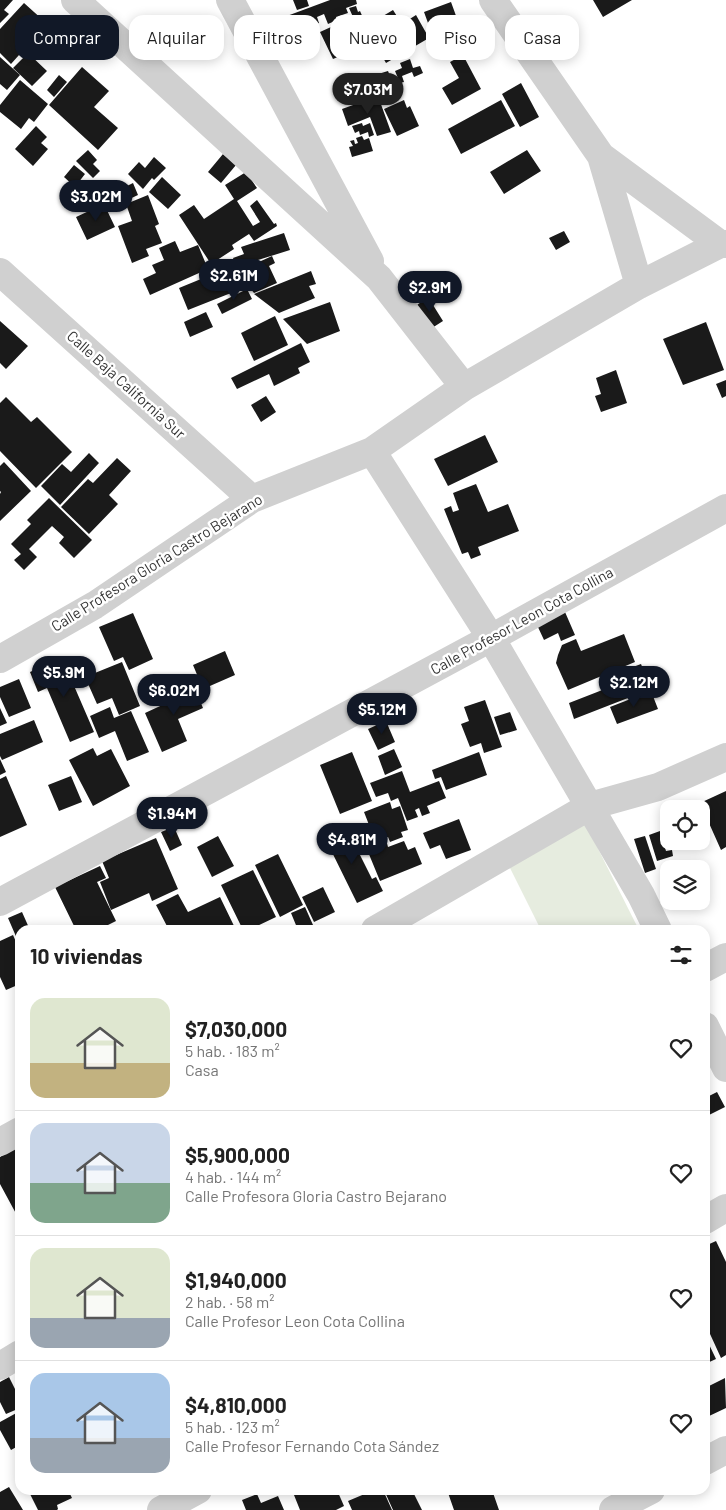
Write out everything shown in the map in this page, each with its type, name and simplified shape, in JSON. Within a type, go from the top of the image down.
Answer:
[{"type":"street","points":[[75,0],[379,278],[464,387]]},
{"type":"street","points":[[230,0],[379,278]]},
{"type":"street","points":[[493,0],[601,156],[639,285]]},
{"type":"street","points":[[601,156],[723,244]]},
{"type":"street","name":"Calle Profesora Gloria Castro Bejarano","points":[[0,658],[94,605],[252,499],[372,451],[464,387],[639,285],[723,244]]},
{"type":"street","name":"Calle Baja California Sur","points":[[0,272],[252,499]]},
{"type":"street","points":[[372,451],[491,638],[641,894],[656,925]]},
{"type":"street","name":"Calle Profesor Leon Cota Collina","points":[[0,902],[491,638],[726,508]]},
{"type":"street","points":[[384,925],[590,806],[658,787],[726,757]]},
{"type":"street","points":[[710,965],[726,957]]},
{"type":"street","points":[[710,1036],[726,1068]]},
{"type":"street","points":[[0,1142],[15,1134]]},
{"type":"street","points":[[710,1217],[726,1208]]},
{"type":"street","points":[[0,1366],[15,1357]]},
{"type":"street","points":[[710,1458],[726,1450]]},
{"type":"street","points":[[161,1510],[189,1495]]},
{"type":"street","points":[[613,1510],[641,1495]]},
{"type":"shaded area","points":[[583,819],[636,925],[538,925],[505,858]]},
{"type":"building","points":[[0,0],[13,0],[4,10],[9,14],[0,23]]},
{"type":"building","points":[[293,0],[307,0],[309,6],[297,10]]},
{"type":"building","points":[[330,0],[356,0],[357,4],[346,8],[348,13],[330,15],[330,23],[328,24],[324,14],[320,16],[290,15]]},
{"type":"building","points":[[593,0],[632,0],[603,17]]},
{"type":"building","points":[[451,2],[456,15],[426,15],[426,18],[424,12]]},
{"type":"building","points":[[24,3],[37,15],[15,15],[15,60],[11,64],[0,53],[0,29]]},
{"type":"building","points":[[356,6],[358,12],[360,11],[362,15],[352,15],[349,8]]},
{"type":"building","points":[[393,10],[396,15],[385,15]]},
{"type":"building","points":[[416,15],[426,33],[426,40],[416,46]]},
{"type":"building","points":[[330,27],[330,53],[320,32]]},
{"type":"building","points":[[0,57],[20,75],[7,90],[0,84]]},
{"type":"building","points":[[21,60],[35,60],[47,71],[32,86],[13,68]]},
{"type":"building","points":[[410,60],[413,68],[420,66],[423,73],[414,77],[412,72],[402,76],[404,82],[400,83],[395,71],[402,68],[400,63]]},
{"type":"building","points":[[454,60],[466,60],[481,89],[452,105],[442,88],[459,78],[450,62]]},
{"type":"building","points":[[82,67],[109,91],[94,107],[118,128],[98,150],[49,105]]},
{"type":"building","points":[[388,71],[392,81],[395,79],[399,90],[388,94],[390,100],[384,101],[378,83],[375,84],[372,76]]},
{"type":"building","points":[[59,75],[67,82],[54,97],[47,90]]},
{"type":"building","points":[[20,80],[48,104],[34,122],[29,118],[21,129],[0,112],[0,105]]},
{"type":"building","points":[[521,83],[539,117],[520,127],[502,94]]},
{"type":"building","points":[[378,96],[391,132],[377,136],[370,117],[348,126],[342,109]]},
{"type":"building","points":[[404,100],[407,108],[410,106],[419,126],[397,136],[384,109]]},
{"type":"building","points":[[501,100],[515,126],[461,154],[448,129]]},
{"type":"building","points":[[362,123],[363,126],[370,123],[374,135],[369,137],[368,132],[360,135],[359,131],[355,133],[352,126]]},
{"type":"building","points":[[36,126],[47,137],[41,143],[48,149],[33,166],[15,149]]},
{"type":"building","points":[[362,136],[364,140],[369,138],[373,151],[352,157],[349,147],[353,146],[350,141],[354,140],[355,144],[358,143],[356,138]]},
{"type":"building","points":[[88,150],[97,160],[93,164],[100,171],[93,178],[76,161]]},
{"type":"building","points":[[527,150],[541,171],[504,194],[490,172]]},
{"type":"building","points":[[223,154],[236,165],[221,183],[208,172]]},
{"type":"building","points":[[154,157],[166,168],[154,180],[152,178],[143,189],[128,174],[139,162],[145,168]]},
{"type":"building","points":[[74,165],[85,174],[75,187],[64,177]]},
{"type":"building","points":[[246,172],[257,188],[237,201],[253,226],[260,222],[250,206],[257,200],[277,226],[254,241],[249,234],[232,245],[234,249],[211,264],[179,215],[194,205],[204,219],[234,199],[225,185]]},
{"type":"building","points":[[162,177],[181,195],[168,209],[149,192]]},
{"type":"building","points":[[133,183],[138,195],[123,202],[117,191]]},
{"type":"building","points":[[148,195],[159,224],[155,226],[162,243],[146,249],[149,256],[132,263],[118,226],[132,221],[126,204]]},
{"type":"building","points":[[104,204],[115,227],[87,240],[76,217]]},
{"type":"building","points":[[564,231],[570,242],[556,250],[549,238]]},
{"type":"building","points":[[284,233],[290,250],[236,267],[233,258],[244,254],[241,247]]},
{"type":"building","points":[[175,241],[180,252],[198,245],[208,269],[150,295],[143,279],[156,273],[152,265],[164,260],[159,248]]},
{"type":"building","points":[[272,256],[275,263],[269,266],[277,283],[254,293],[237,272]]},
{"type":"building","points":[[223,270],[231,293],[188,310],[179,288]]},
{"type":"building","points":[[311,271],[316,284],[309,286],[315,298],[279,313],[254,294]]},
{"type":"building","points":[[247,289],[252,299],[222,314],[217,304]]},
{"type":"building","points":[[428,297],[443,321],[432,328],[417,305]]},
{"type":"building","points":[[330,302],[340,331],[307,344],[283,319]]},
{"type":"building","points":[[206,312],[213,327],[190,337],[184,322]]},
{"type":"building","points":[[275,316],[288,345],[254,361],[241,333]]},
{"type":"building","points":[[0,321],[28,346],[6,369],[0,363]]},
{"type":"building","points":[[706,322],[724,370],[683,385],[663,339]]},
{"type":"building","points":[[301,343],[310,362],[298,368],[300,373],[274,386],[269,374],[237,389],[231,378]]},
{"type":"building","points":[[616,370],[627,403],[601,412],[595,396],[601,394],[596,378]]},
{"type":"building","points":[[726,380],[726,396],[722,398],[716,384]]},
{"type":"building","points":[[266,396],[276,412],[261,422],[251,405]]},
{"type":"building","points":[[6,397],[31,422],[37,417],[72,452],[36,488],[0,451],[0,403]]},
{"type":"building","points":[[485,435],[498,462],[448,486],[434,459]]},
{"type":"building","points":[[89,453],[99,463],[60,505],[41,486],[62,464],[71,472]]},
{"type":"building","points":[[117,458],[131,471],[109,495],[118,504],[89,534],[61,507],[88,479],[93,483]]},
{"type":"building","points":[[4,462],[31,491],[0,521],[0,466]]},
{"type":"building","points":[[476,484],[488,512],[508,504],[519,531],[478,547],[481,555],[471,559],[468,552],[462,554],[444,509],[451,506],[453,512],[459,510],[453,493]]},
{"type":"building","points":[[49,498],[92,540],[74,558],[59,543],[64,537],[52,526],[29,549],[37,557],[24,570],[14,560],[21,554],[11,544],[31,524],[27,520]]},
{"type":"building","points":[[565,612],[575,635],[561,641],[558,633],[544,640],[537,625]]},
{"type":"building","points":[[133,613],[153,659],[129,670],[123,657],[114,661],[99,627]]},
{"type":"building","points":[[624,634],[635,662],[568,690],[556,663],[562,645],[576,639],[581,651]]},
{"type":"building","points":[[225,651],[235,675],[203,689],[193,665]]},
{"type":"building","points":[[62,658],[94,732],[70,742],[47,688],[38,692],[30,672]]},
{"type":"building","points":[[122,662],[140,706],[119,715],[112,698],[97,704],[85,677]]},
{"type":"building","points":[[641,664],[651,689],[574,719],[569,703],[628,680],[625,670]]},
{"type":"building","points":[[19,679],[31,708],[9,717],[0,697],[0,687]]},
{"type":"building","points":[[192,682],[203,708],[178,719],[187,741],[162,752],[145,713],[171,701],[167,693]]},
{"type":"building","points":[[651,691],[658,709],[617,724],[610,707]]},
{"type":"building","points":[[485,700],[502,747],[484,753],[481,743],[470,747],[461,724],[469,721],[464,707]]},
{"type":"building","points":[[110,707],[114,718],[131,711],[149,752],[127,761],[115,731],[99,738],[90,716]]},
{"type":"building","points":[[0,708],[7,723],[0,726]]},
{"type":"building","points":[[510,712],[517,730],[500,735],[494,717]]},
{"type":"building","points":[[34,720],[43,742],[2,760],[0,756],[0,734]]},
{"type":"building","points":[[386,721],[395,742],[378,750],[368,729]]},
{"type":"building","points":[[93,748],[97,756],[111,749],[130,786],[93,806],[69,760]]},
{"type":"building","points":[[394,749],[402,767],[385,775],[378,756]]},
{"type":"building","points":[[352,752],[372,801],[340,814],[320,765]]},
{"type":"building","points":[[479,752],[487,775],[446,790],[441,777],[435,779],[432,770]]},
{"type":"building","points":[[0,759],[6,772],[0,775]]},
{"type":"building","points":[[402,771],[410,792],[439,781],[446,798],[427,806],[430,813],[422,816],[419,808],[415,810],[418,817],[407,821],[398,798],[391,801],[388,793],[376,797],[370,783]]},
{"type":"building","points":[[6,776],[27,825],[0,837],[0,779]]},
{"type":"building","points":[[71,776],[82,802],[59,811],[48,785]]},
{"type":"building","points":[[726,791],[726,847],[721,850],[710,825],[710,800],[706,800]]},
{"type":"building","points":[[390,802],[392,809],[400,806],[408,830],[401,832],[403,837],[390,842],[388,837],[385,838],[380,827],[371,830],[364,812]]},
{"type":"building","points":[[459,819],[471,850],[446,859],[440,845],[430,849],[423,833]]},
{"type":"building","points":[[345,825],[372,879],[376,877],[383,891],[357,903],[324,836]]},
{"type":"building","points":[[174,827],[182,845],[170,851],[161,832]]},
{"type":"building","points":[[660,831],[660,850],[672,850],[673,856],[657,861],[649,835]]},
{"type":"building","points":[[218,836],[234,866],[212,877],[197,847]]},
{"type":"building","points":[[645,836],[656,869],[645,873],[634,839]]},
{"type":"building","points":[[156,838],[178,889],[152,901],[149,893],[111,910],[100,882],[109,878],[102,861]]},
{"type":"building","points":[[386,840],[388,847],[404,841],[408,850],[415,847],[422,864],[380,881],[366,847]]},
{"type":"building","points":[[278,854],[303,905],[280,917],[255,865]]},
{"type":"building","points":[[100,866],[106,878],[97,882],[116,921],[108,925],[74,925],[55,887]]},
{"type":"building","points":[[253,870],[276,917],[259,925],[241,925],[221,885]]},
{"type":"building","points":[[323,887],[335,912],[314,922],[302,897]]},
{"type":"building","points":[[178,894],[188,912],[220,897],[234,925],[166,925],[156,905]]},
{"type":"building","points":[[305,907],[313,925],[296,925],[291,913]]},
{"type":"building","points":[[22,912],[28,925],[15,925],[15,934],[8,918]]},
{"type":"building","points":[[13,935],[15,940],[15,986],[6,990],[0,977],[0,941]]},
{"type":"building","points":[[717,1092],[725,1107],[710,1114],[710,1096]]},
{"type":"building","points":[[15,1149],[15,1212],[0,1184],[0,1157]]},
{"type":"building","points":[[716,1241],[726,1262],[726,1355],[721,1358],[710,1334],[710,1244]]},
{"type":"building","points":[[710,1346],[716,1359],[710,1362]]},
{"type":"building","points":[[9,1377],[15,1389],[15,1410],[6,1414],[0,1402],[0,1382]]},
{"type":"building","points":[[725,1378],[726,1408],[710,1416],[710,1386]]},
{"type":"building","points":[[15,1414],[15,1448],[11,1450],[0,1430],[0,1422]]},
{"type":"building","points":[[9,1487],[23,1510],[0,1510],[0,1492]]},
{"type":"building","points":[[30,1495],[70,1495],[72,1498],[57,1505],[57,1510],[38,1510]]},
{"type":"building","points":[[257,1495],[261,1503],[278,1496],[284,1510],[246,1510],[242,1500]]},
{"type":"building","points":[[294,1495],[339,1495],[344,1506],[336,1510],[300,1510]]},
{"type":"building","points":[[362,1495],[385,1495],[392,1510],[352,1510],[348,1501]]},
{"type":"building","points":[[386,1495],[414,1495],[422,1510],[393,1510]]},
{"type":"building","points":[[449,1495],[494,1495],[499,1510],[454,1510]]}]
